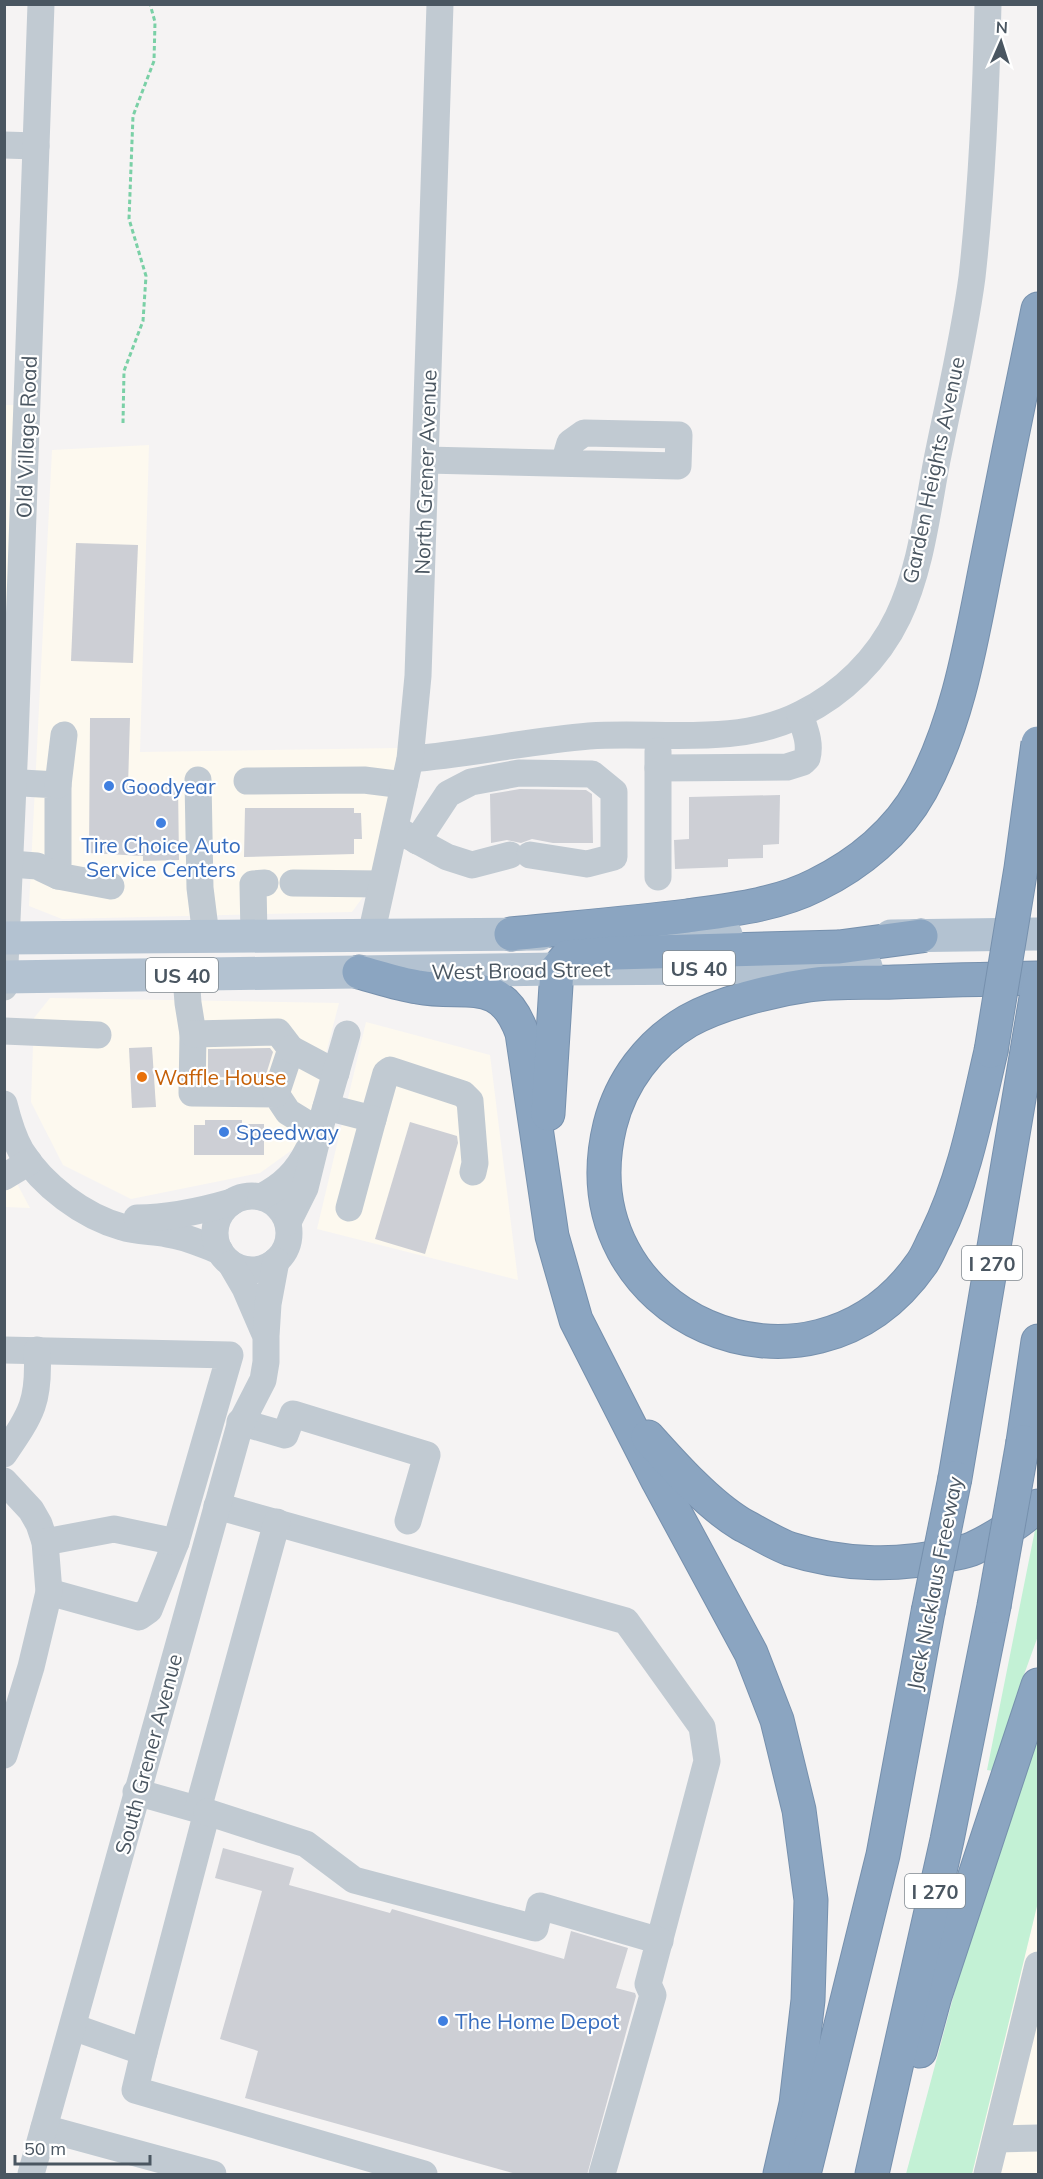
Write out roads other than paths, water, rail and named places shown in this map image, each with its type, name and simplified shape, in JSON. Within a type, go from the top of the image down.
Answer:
[{"type":"highway","points":[[512,934],[663,919],[778,900],[816,885],[854,863],[883,839],[903,818],[921,789],[950,722],[971,641],[1038,309]]},
{"type":"highway","points":[[1038,743],[1021,868],[991,1051],[963,1173],[923,1262],[896,1294],[867,1316],[837,1331],[802,1340],[769,1342],[740,1339],[713,1330],[688,1318],[644,1281],[626,1256],[613,1229],[604,1169],[607,1139],[614,1110],[627,1082],[646,1054],[689,1021],[735,1002],[810,985],[1038,978]]},
{"type":"highway","points":[[543,1178],[557,969],[567,957],[839,947],[921,936]]},
{"type":"highway","points":[[359,972],[418,988],[477,990],[493,994],[509,1006],[516,1018],[522,1033],[552,1236],[576,1320],[751,1653],[777,1720],[799,1810],[811,1900],[808,2000],[796,2103],[780,2175]]},
{"type":"highway","name":"Jack Nicklaus Freeway","points":[[804,2175],[883,1856],[955,1478],[1038,986]]},
{"type":"highway","name":"I 270","points":[[872,2175],[947,1840],[994,1606],[1038,1341]]},
{"type":"highway","points":[[619,1405],[674,1467],[700,1491],[740,1523],[789,1548],[837,1559],[867,1562],[887,1563],[928,1559],[972,1549],[1022,1520],[1038,1506]]},
{"type":"highway","points":[[886,2175],[935,1996],[1038,1685]]},
{"type":"main road","name":"West Broad Street","points":[[6,938],[512,934],[921,936],[1038,934]]},
{"type":"main road","name":"West Broad Street","points":[[5,977],[557,969],[1038,966]]},
{"type":"street","name":"Old Village Road","points":[[5,977],[11,864],[9,782],[19,420],[16,374],[36,146],[41,4]]},
{"type":"street","name":"North Grener Avenue","points":[[371,935],[381,884],[406,834],[407,772],[418,676],[441,4]]},
{"type":"street","name":"Garden Heights Avenue","points":[[247,781],[364,780],[589,736],[734,733],[800,715],[848,683],[868,663],[884,642],[897,618],[915,567],[972,279],[988,4]]},
{"type":"street","points":[[4,145],[36,146]]},
{"type":"street","points":[[426,460],[564,463]]},
{"type":"street","points":[[658,768],[771,768],[797,765],[807,758],[810,750],[800,715]]},
{"type":"street","points":[[58,876],[58,785],[64,735]]},
{"type":"street","points":[[658,735],[658,877]]},
{"type":"street","points":[[589,736],[592,774]]},
{"type":"street","points":[[519,773],[592,774],[614,792],[614,857],[587,864],[520,855],[472,865],[447,857],[406,834],[448,794],[471,782],[519,773]]},
{"type":"street","points":[[198,780],[200,888],[206,936]]},
{"type":"street","points":[[9,782],[58,785]]},
{"type":"street","points":[[11,864],[37,866],[58,876],[111,886]]},
{"type":"street","points":[[254,936],[254,884],[265,883]]},
{"type":"street","points":[[293,883],[381,884]]},
{"type":"street","points":[[186,975],[193,1034],[192,1093],[276,1094]]},
{"type":"street","points":[[4,987],[5,977]]},
{"type":"street","points":[[4,1031],[98,1035]]},
{"type":"street","points":[[193,1034],[278,1032],[291,1049],[336,1073]]},
{"type":"street","points":[[288,1222],[305,1188],[347,1034]]},
{"type":"street","points":[[276,1094],[291,1049]]},
{"type":"street","points":[[349,1208],[387,1071],[463,1094],[470,1101],[475,1163],[473,1172]]},
{"type":"street","points":[[276,1094],[288,1112],[322,1119],[373,1119]]},
{"type":"street","points":[[4,1104],[9,1123],[21,1150],[39,1175],[58,1192],[92,1214],[120,1227],[191,1240],[249,1270],[261,1269],[276,1261],[287,1247],[289,1234],[288,1222],[282,1211],[272,1202],[261,1197],[248,1197],[198,1212],[161,1218],[125,1218],[92,1214]]},
{"type":"street","points":[[261,1197],[275,1190],[291,1177],[302,1162],[322,1119]]},
{"type":"street","points":[[4,1177],[29,1162]]},
{"type":"street","points":[[226,1258],[215,1241],[215,1229],[218,1217],[232,1202]]},
{"type":"street","name":"South Grener Avenue","points":[[226,1258],[245,1288],[266,1336]]},
{"type":"street","name":"South Grener Avenue","points":[[31,2175],[240,1422],[262,1380],[266,1362],[272,1275],[276,1261]]},
{"type":"street","points":[[4,1350],[230,1355],[176,1542],[149,1610],[139,1617],[49,1592]]},
{"type":"street","points":[[4,1454],[35,1404],[39,1379],[37,1350]]},
{"type":"street","points":[[240,1422],[285,1435],[293,1414],[427,1455],[408,1521]]},
{"type":"street","points":[[4,1481],[31,1510],[39,1524],[45,1542],[49,1592],[34,1656],[8,1728],[4,1755]]},
{"type":"street","points":[[217,1506],[626,1621],[702,1727],[707,1761],[648,1984],[653,1995],[602,2175]]},
{"type":"street","points":[[277,1522],[202,1811],[135,2090],[424,2175]]},
{"type":"street","points":[[45,1542],[114,1529],[176,1542]]},
{"type":"street","points":[[136,1792],[306,1844],[354,1880],[535,1928],[540,1906],[660,1941]]},
{"type":"street","points":[[987,2175],[1038,1965]]},
{"type":"street","points":[[73,2027],[144,2052]]},
{"type":"street","points":[[44,2128],[213,2175]]},
{"type":"street","points":[[996,2139],[1038,2138]]},
{"type":"place","name":"Goodyear","points":[[109,786]]},
{"type":"place","name":"Tire Choice Auto Service Centers","points":[[161,823]]},
{"type":"place","name":"Waffle House","points":[[142,1077]]},
{"type":"place","name":"Speedway","points":[[224,1132]]},
{"type":"place","name":"The Home Depot","points":[[443,2021]]}]
